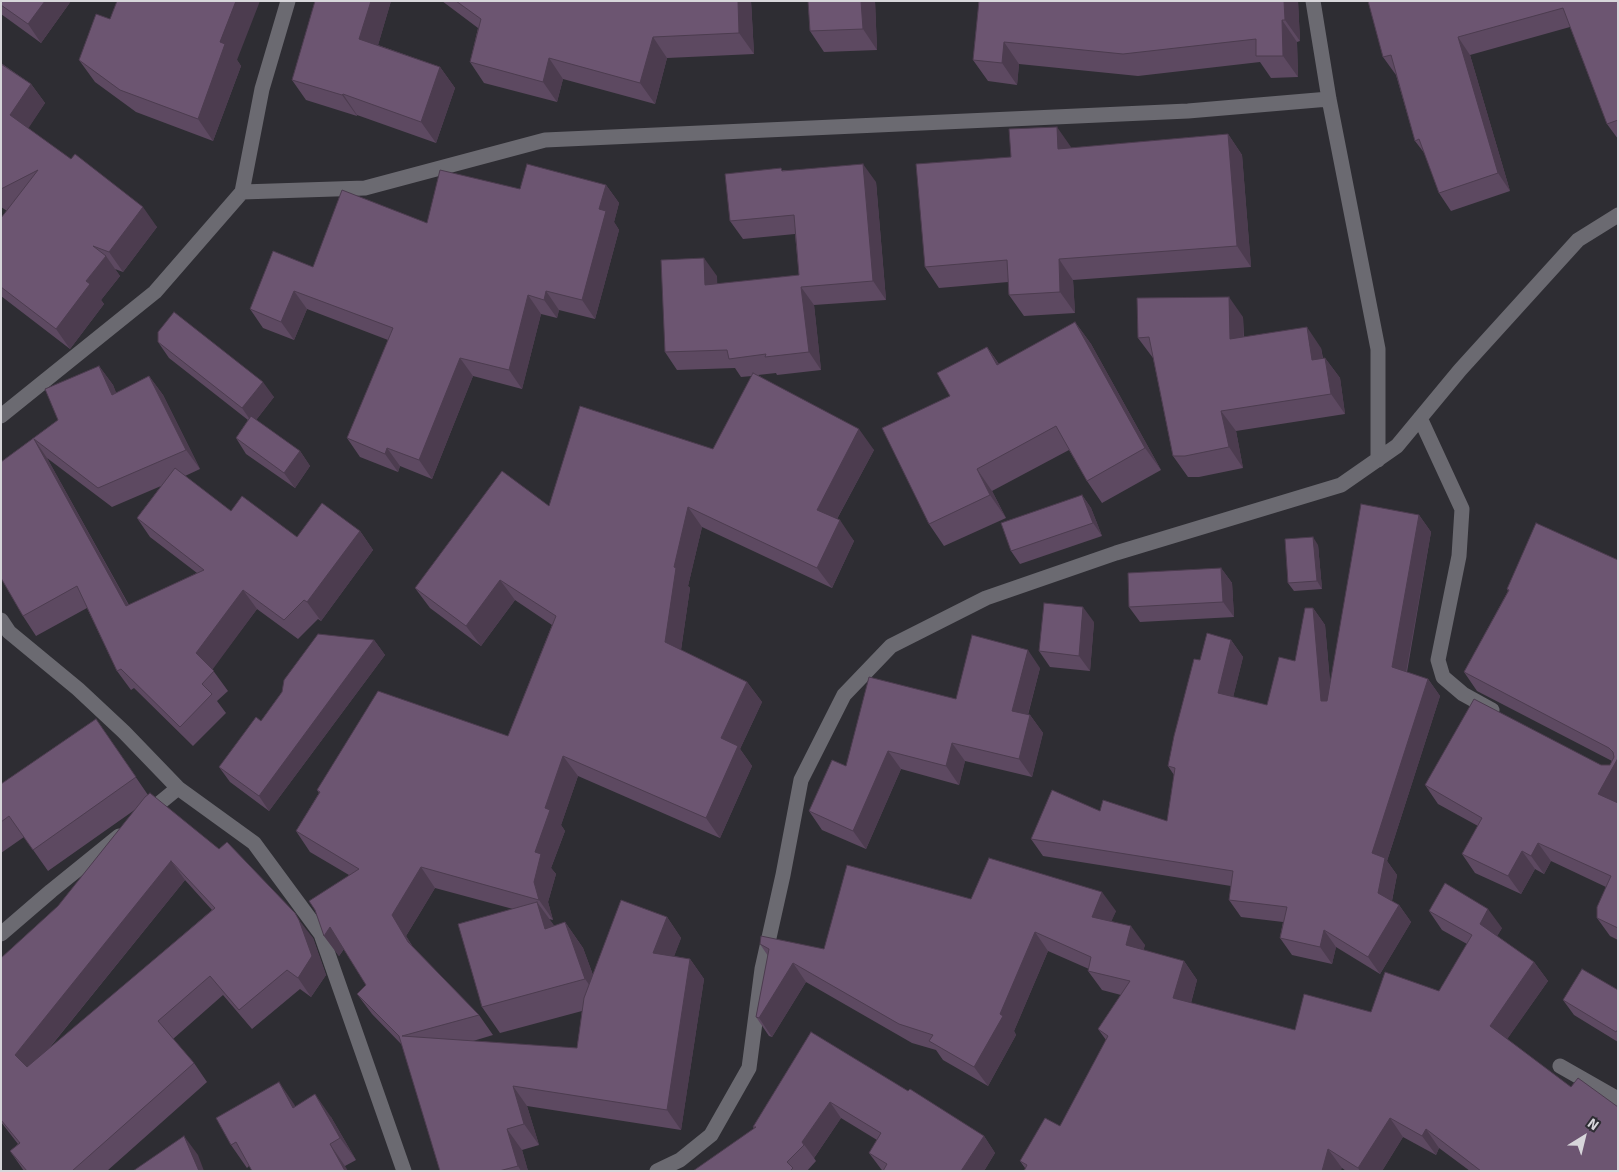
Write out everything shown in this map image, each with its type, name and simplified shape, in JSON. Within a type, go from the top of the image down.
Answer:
[{"type":"street","points":[[1,416],[155,292],[242,192],[262,89],[288,1]]},
{"type":"street","points":[[1313,1],[1329,99],[1378,350],[1378,460]]},
{"type":"street","points":[[242,192],[365,188],[545,140],[1188,111],[1329,99]]},
{"type":"street","points":[[657,1171],[680,1160],[711,1135],[749,1068],[762,969],[783,875],[801,780],[844,695],[891,646],[986,598],[1116,553],[1341,485],[1397,446],[1460,370],[1578,240],[1618,216]]},
{"type":"street","points":[[1420,418],[1462,509],[1459,556],[1438,660],[1442,677],[1463,694],[1506,717]]},
{"type":"street","points":[[1,620],[9,632],[78,690],[124,732],[178,788],[254,842],[321,934],[404,1171]]},
{"type":"street","points":[[1,934],[178,788]]},
{"type":"street","points":[[1560,1066],[1618,1098]]},
{"type":"building","points":[[1,1],[45,1],[28,24],[1,5]]},
{"type":"building","points":[[117,1],[236,1],[220,42],[225,44],[198,119],[120,90],[79,60],[96,14],[110,19]]},
{"type":"building","points":[[315,1],[371,1],[359,39],[440,67],[421,122],[343,94],[292,80]]},
{"type":"building","points":[[456,1],[738,1],[739,33],[653,37],[640,83],[549,58],[543,82],[470,62],[481,19]]},
{"type":"building","points":[[808,1],[861,1],[863,29],[810,31]]},
{"type":"building","points":[[979,1],[1284,1],[1285,20],[1282,20],[1283,56],[1256,56],[1256,39],[1123,54],[1004,42],[1002,63],[973,60]]},
{"type":"building","points":[[1368,1],[1618,1],[1618,120],[1607,124],[1563,8],[1458,37],[1498,173],[1439,193],[1419,139],[1415,141],[1391,55],[1383,57]]},
{"type":"building","points":[[1,64],[31,84],[10,115],[71,159],[75,154],[143,207],[109,252],[93,246],[106,256],[86,281],[90,284],[56,329],[1,287],[1,218],[38,170],[1,189]]},
{"type":"building","points":[[1057,127],[1058,149],[1228,134],[1237,246],[1059,259],[1060,292],[1009,295],[1007,260],[925,267],[916,164],[1011,157],[1009,129]]},
{"type":"building","points":[[527,164],[606,185],[599,209],[606,211],[582,300],[546,291],[544,300],[528,295],[509,370],[460,358],[419,460],[387,448],[385,454],[347,438],[393,328],[294,291],[281,322],[250,309],[273,251],[313,267],[342,190],[427,223],[440,170],[520,189]]},
{"type":"building","points":[[863,164],[873,281],[801,287],[809,352],[765,357],[766,354],[729,359],[727,350],[665,352],[661,260],[704,258],[705,285],[799,275],[794,215],[730,221],[725,174],[781,168],[782,171]]},
{"type":"building","points":[[1229,297],[1230,339],[1307,327],[1312,360],[1325,358],[1331,394],[1221,411],[1229,447],[1185,456],[1173,456],[1149,337],[1138,338],[1137,298]]},
{"type":"building","points":[[174,312],[263,382],[242,408],[158,342],[158,332]]},
{"type":"building","points":[[1075,322],[1145,448],[1087,481],[1056,426],[977,469],[990,495],[929,524],[882,428],[950,396],[937,373],[987,347],[997,365]]},
{"type":"building","points":[[99,366],[112,395],[149,376],[186,450],[98,488],[34,439],[126,606],[204,570],[137,518],[175,468],[231,511],[242,496],[297,537],[322,503],[360,531],[307,602],[304,600],[284,620],[243,590],[196,653],[214,671],[202,684],[212,694],[180,727],[121,669],[117,671],[77,586],[23,616],[1,578],[1,462],[58,420],[45,389]]},
{"type":"building","points":[[753,373],[859,429],[817,510],[840,520],[817,568],[688,507],[674,567],[676,568],[665,642],[747,682],[721,738],[738,746],[706,818],[563,756],[545,808],[550,810],[535,852],[541,854],[534,882],[539,900],[421,867],[392,915],[408,942],[479,1015],[402,1036],[577,1048],[584,998],[621,900],[667,917],[653,953],[690,959],[667,1110],[513,1086],[524,1124],[507,1129],[518,1166],[499,1171],[440,1171],[399,1036],[357,994],[366,985],[330,927],[324,936],[315,910],[309,901],[359,869],[296,831],[320,792],[317,790],[378,691],[508,736],[556,616],[500,580],[466,626],[415,588],[502,471],[549,506],[580,406],[713,449]]},
{"type":"building","points":[[251,416],[300,451],[284,473],[236,438]]},
{"type":"building","points":[[1082,495],[1093,523],[1011,551],[1001,523]]},
{"type":"building","points":[[1361,504],[1419,515],[1392,667],[1428,679],[1372,853],[1385,858],[1378,893],[1399,905],[1368,957],[1324,930],[1320,947],[1280,938],[1287,907],[1229,900],[1233,871],[1031,839],[1052,790],[1100,811],[1103,800],[1167,821],[1175,768],[1168,766],[1174,736],[1194,659],[1200,660],[1207,633],[1231,640],[1218,693],[1267,705],[1279,657],[1295,661],[1305,608],[1313,608],[1321,701],[1327,701]]},
{"type":"building","points":[[1536,523],[1618,560],[1618,758],[1598,794],[1618,803],[1618,928],[1597,918],[1597,907],[1611,876],[1538,843],[1531,856],[1522,851],[1508,876],[1462,854],[1482,818],[1425,785],[1474,699],[1601,765],[1610,765],[1614,757],[1613,752],[1609,748],[1464,672],[1509,590],[1507,589]]},
{"type":"building","points":[[1313,537],[1317,581],[1288,583],[1285,539]]},
{"type":"building","points":[[1221,568],[1223,602],[1129,607],[1128,573]]},
{"type":"building","points":[[1044,603],[1083,607],[1079,656],[1039,651]]},
{"type":"building","points":[[318,634],[374,640],[259,796],[219,767],[256,717],[261,721],[282,692],[284,680]]},
{"type":"building","points":[[972,635],[1028,650],[1012,711],[1030,715],[1019,759],[952,743],[946,766],[888,751],[853,831],[809,811],[832,760],[846,766],[869,677],[956,699]]},
{"type":"building","points":[[96,719],[136,777],[33,850],[9,816],[1,822],[1,784]]},
{"type":"building","points":[[150,793],[219,849],[227,842],[295,913],[312,956],[298,978],[287,970],[239,1010],[210,976],[158,1021],[194,1063],[72,1171],[27,1171],[10,1151],[20,1143],[1,1120],[1,958],[58,906]],"holes":[[[171,861],[215,908],[27,1067],[15,1055]]]},
{"type":"building","points":[[989,858],[1102,892],[1092,917],[1131,926],[1126,945],[1184,961],[1173,998],[1295,1030],[1304,994],[1371,1012],[1385,972],[1439,991],[1472,935],[1429,911],[1445,883],[1488,909],[1480,924],[1534,962],[1490,1026],[1571,1087],[1578,1078],[1618,1107],[1618,1171],[1481,1171],[1426,1129],[1422,1136],[1390,1118],[1358,1168],[1328,1149],[1322,1171],[1024,1171],[1027,1165],[1020,1161],[1045,1118],[1060,1126],[1108,1036],[1098,1029],[1130,981],[1088,971],[1091,957],[1035,932],[1000,1014],[1003,1016],[974,1067],[929,1041],[933,1035],[899,1024],[793,963],[759,1018],[756,1017],[769,949],[760,944],[761,936],[824,949],[847,865],[971,899]]},
{"type":"building","points":[[537,902],[545,929],[565,922],[585,979],[482,1007],[458,924]]},
{"type":"building","points":[[1582,969],[1618,990],[1618,1029],[1616,1032],[1563,1000]]},
{"type":"building","points":[[811,1032],[908,1091],[910,1089],[984,1136],[961,1171],[883,1171],[887,1164],[869,1153],[881,1133],[830,1102],[802,1142],[804,1145],[787,1162],[793,1168],[790,1171],[693,1171],[756,1127],[753,1127]]},
{"type":"building","points":[[279,1082],[293,1108],[315,1094],[340,1138],[330,1144],[345,1171],[252,1171],[236,1142],[231,1145],[216,1118]]},
{"type":"building","points":[[184,1136],[199,1171],[133,1171]]}]
